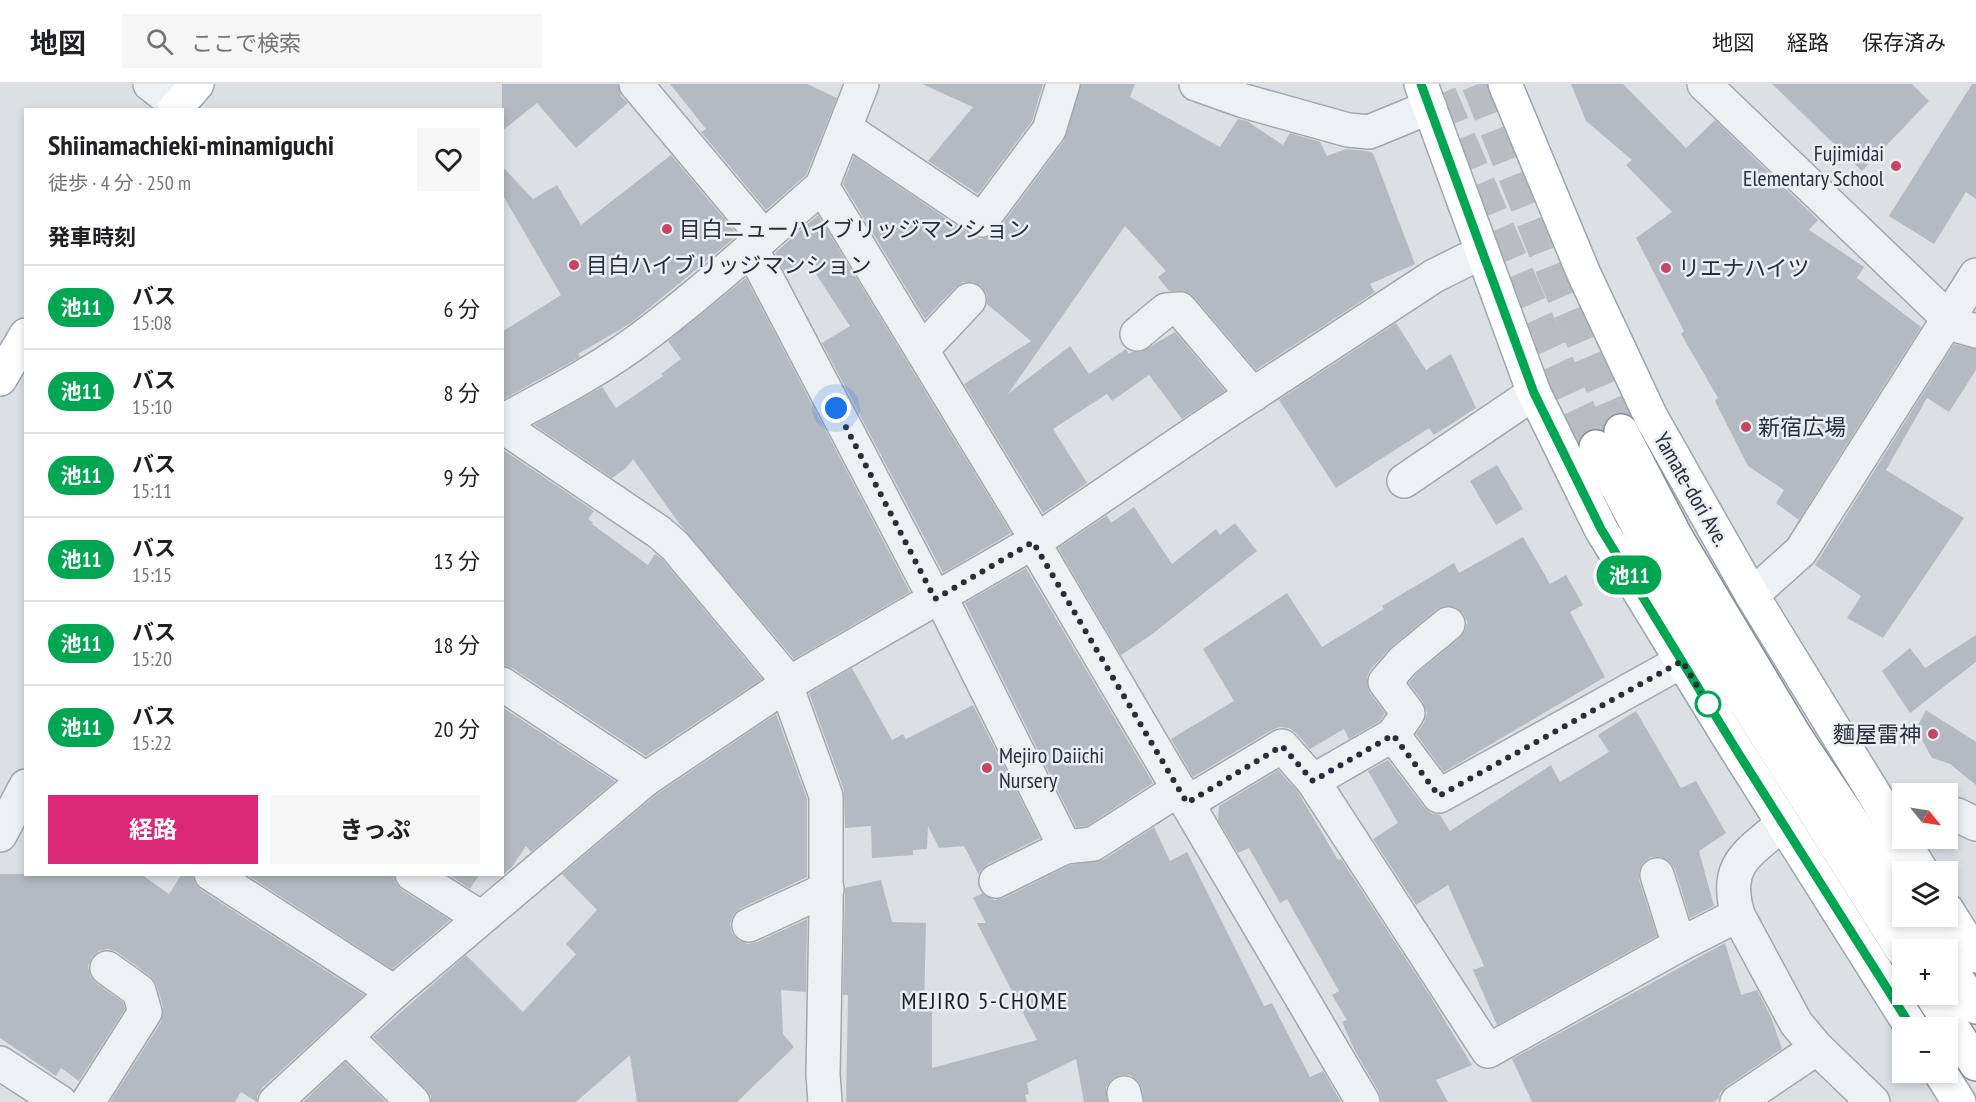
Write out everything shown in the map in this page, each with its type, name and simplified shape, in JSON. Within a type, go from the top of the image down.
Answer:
[{"type":"main road","name":"Yamate-dori Ave.","points":[[1504,84],[1584,274],[1651,417],[1752,595],[1892,823]]},
{"type":"main road","points":[[1426,95],[1534,393],[1601,529],[1782,824],[1905,1017]]},
{"type":"main road","points":[[0,379],[24,338]]},
{"type":"main road","points":[[1608,439],[1676,537],[1785,742],[1896,939]]},
{"type":"main road","points":[[1785,742],[1892,883]]},
{"type":"main road","points":[[1958,927],[1976,956]]},
{"type":"main road","points":[[1958,980],[1976,1007]]},
{"type":"main road","points":[[1938,1005],[1976,1064]]},
{"type":"main road","points":[[1947,1083],[1959,1102]]},
{"type":"street","points":[[150,84],[183,99]]},
{"type":"street","points":[[636,84],[757,243],[1065,847]]},
{"type":"street","points":[[504,420],[582,378],[650,332],[822,186],[862,84]]},
{"type":"street","points":[[845,128],[982,220],[1049,130],[1063,84]]},
{"type":"street","points":[[1196,84],[1244,101],[1348,130],[1369,132],[1426,95]]},
{"type":"street","points":[[1704,84],[1962,325]]},
{"type":"street","points":[[822,186],[1035,541],[1363,1102]]},
{"type":"street","points":[[275,1102],[394,992],[646,780],[786,685],[1035,541],[1434,276],[1482,252]]},
{"type":"street","points":[[1752,595],[1801,550],[1962,325],[1976,275]]},
{"type":"street","points":[[922,350],[969,300]]},
{"type":"street","points":[[1137,334],[1166,310],[1180,309],[1253,395]]},
{"type":"street","points":[[1404,481],[1534,393]]},
{"type":"street","points":[[504,427],[659,532],[675,546],[782,674],[826,796],[823,1075],[825,1102]]},
{"type":"street","points":[[1313,781],[1393,735],[1408,713],[1385,682],[1403,661],[1448,624]]},
{"type":"street","points":[[1393,735],[1439,796],[1682,661]]},
{"type":"street","points":[[504,685],[646,780]]},
{"type":"street","points":[[996,881],[1065,847],[1093,844],[1282,746],[1313,781],[1488,1051],[1679,945],[1738,915]]},
{"type":"street","points":[[0,835],[24,790]]},
{"type":"street","points":[[1958,815],[1976,824]]},
{"type":"street","points":[[1782,824],[1737,866],[1732,883],[1733,899],[1738,915],[1796,1023],[1817,1048],[1873,1102]]},
{"type":"street","points":[[1657,875],[1679,945]]},
{"type":"street","points":[[214,876],[394,992]]},
{"type":"street","points":[[415,876],[481,918]]},
{"type":"street","points":[[749,925],[826,889]]},
{"type":"street","points":[[88,1102],[145,1012],[140,991],[107,968]]},
{"type":"street","points":[[346,1037],[412,1102]]},
{"type":"street","points":[[1737,1102],[1817,1048]]},
{"type":"street","points":[[0,1063],[60,1102]]},
{"type":"building","points":[[502,84],[618,84],[621,96],[628,103],[576,148],[537,103],[504,129],[504,108],[502,108]]},
{"type":"building","points":[[670,84],[807,84],[837,98],[806,175],[766,210],[701,132],[706,129]]},
{"type":"building","points":[[922,84],[1043,84],[1032,121],[978,194],[928,161],[973,107]]},
{"type":"building","points":[[1081,84],[1135,84],[1130,97],[1220,147],[1238,119],[1247,121],[1283,145],[1290,133],[1320,142],[1327,156],[1346,149],[1373,153],[1415,264],[1370,284],[1375,292],[1256,370],[1194,297],[1187,292],[1169,291],[1158,277],[1166,271],[1125,226],[1008,394],[1070,346],[1089,374],[1126,349],[1129,354],[1141,352],[1175,332],[1225,391],[1182,419],[1149,375],[1112,401],[1107,394],[1053,429],[1087,483],[1043,513],[964,384],[1031,341],[987,304],[987,295],[982,287],[973,282],[963,282],[956,287],[925,319],[843,184],[854,156],[972,236],[980,239],[989,237],[997,231],[1064,141]]},
{"type":"building","points":[[1571,84],[1623,84],[1686,148],[1715,120],[1818,220],[1809,230],[1864,267],[1857,278],[1921,327],[1799,520],[1776,503],[1784,490],[1748,466],[1715,401],[1718,398],[1681,334],[1684,331],[1636,238],[1672,212],[1626,165],[1632,160],[1586,121]]},
{"type":"building","points":[[1772,84],[1912,84],[1929,101],[1862,171]]},
{"type":"building","points":[[1972,84],[1976,84],[1976,199],[1966,192],[1934,244],[1889,216]]},
{"type":"building","points":[[671,155],[738,235],[631,323],[578,354],[580,357],[504,399],[504,331],[561,295],[504,197],[504,168],[533,199],[557,185],[581,225]]},
{"type":"building","points":[[818,215],[1011,533],[943,573],[822,343],[850,326],[808,262],[786,275],[775,253]]},
{"type":"building","points":[[746,278],[910,592],[794,659],[681,526],[633,459],[626,468],[612,478],[534,425],[602,387],[616,408],[663,376],[661,374],[681,359],[668,341]]},
{"type":"building","points":[[1396,323],[1426,370],[1451,354],[1476,408],[1434,435],[1429,428],[1336,488],[1279,400]]},
{"type":"building","points":[[1954,344],[1976,349],[1976,370],[1949,412],[1927,398],[1886,470],[1964,518],[1883,638],[1847,618],[1861,596],[1815,565]]},
{"type":"building","points":[[504,450],[594,511],[588,519],[593,522],[592,524],[648,565],[655,554],[662,559],[762,679],[646,756],[512,668],[504,666]]},
{"type":"building","points":[[1497,465],[1523,509],[1496,525],[1470,481]]},
{"type":"building","points":[[1134,507],[1172,564],[1216,529],[1220,535],[1235,523],[1257,551],[1151,635],[1121,655],[1058,548],[1107,515],[1111,523]]},
{"type":"building","points":[[1523,537],[1550,584],[1566,575],[1583,605],[1570,612],[1605,677],[1444,772],[1416,734],[1424,723],[1427,712],[1423,702],[1409,683],[1416,674],[1460,638],[1465,631],[1467,622],[1463,613],[1455,607],[1444,606],[1391,647],[1370,670],[1367,685],[1370,693],[1385,713],[1380,721],[1349,739],[1344,729],[1310,749],[1296,733],[1289,728],[1280,727],[1193,777],[1171,739],[1234,701],[1203,649],[1287,593],[1322,647],[1384,609],[1382,606],[1454,563],[1459,573]]},
{"type":"building","points":[[1026,568],[1153,783],[1087,826],[1076,827],[965,603]]},
{"type":"building","points":[[1976,635],[1976,662],[1910,713],[1882,671],[1910,648],[1925,668]]},
{"type":"building","points":[[852,668],[892,740],[903,734],[906,739],[973,705],[1040,838],[988,864],[979,875],[964,846],[939,848],[928,826],[927,849],[913,850],[913,855],[872,858],[871,826],[845,828],[844,790],[809,693]]},
{"type":"building","points":[[504,708],[615,781],[531,852],[526,846],[512,867],[504,874]]},
{"type":"building","points":[[1926,710],[1976,742],[1976,785],[1950,764],[1932,758],[1916,729]]},
{"type":"building","points":[[1636,711],[1681,788],[1696,781],[1726,833],[1699,851],[1714,906],[1690,918],[1675,869],[1670,862],[1660,857],[1651,857],[1643,863],[1639,872],[1639,880],[1657,936],[1497,1025],[1473,970],[1484,966],[1448,885],[1416,905],[1373,839],[1398,823],[1368,771],[1388,760],[1424,807],[1431,813],[1440,815],[1450,831],[1551,765],[1560,782],[1609,752],[1598,735]]},
{"type":"building","points":[[776,714],[807,799],[807,877],[741,908],[733,915],[730,924],[732,933],[738,940],[748,944],[807,919],[806,992],[781,990],[783,1034],[794,1047],[737,1102],[637,1102],[630,1055],[576,1102],[431,1102],[431,1096],[426,1089],[373,1037],[466,955],[523,1012],[576,954],[566,944],[597,910],[562,874],[657,794]]},
{"type":"building","points":[[1278,770],[1298,792],[1338,860],[1341,859],[1472,1065],[1436,1080],[1448,1102],[1382,1102],[1342,1022],[1347,1020],[1332,995],[1339,991],[1287,899],[1280,903],[1249,848],[1238,853],[1218,820],[1219,806]]},
{"type":"building","points":[[1154,827],[1170,861],[1187,852],[1264,1006],[1272,1003],[1310,1077],[1323,1071],[1341,1102],[1144,1102],[1138,1081],[1130,1075],[1121,1075],[1112,1079],[1106,1087],[1107,1102],[1084,1102],[1076,1059],[1027,1083],[1029,1094],[1025,1095],[1027,1102],[846,1102],[848,995],[843,995],[845,888],[881,880],[892,922],[926,923],[924,1011],[932,1011],[932,1068],[1037,1040],[977,923],[986,923],[973,898],[983,893],[994,900],[1004,898],[1070,865],[1103,860]]},
{"type":"building","points":[[0,874],[144,876],[169,894],[181,876],[193,876],[201,890],[364,995],[262,1088],[257,1096],[257,1102],[241,1092],[235,1102],[110,1102],[161,1022],[163,1007],[157,986],[150,976],[117,952],[108,949],[99,951],[92,957],[88,966],[90,976],[123,1002],[125,1009],[79,1081],[61,1068],[56,1076],[0,1038]]},
{"type":"building","points":[[249,876],[394,876],[402,890],[450,920],[392,969]]},
{"type":"building","points":[[451,876],[479,876],[470,889]]},
{"type":"building","points":[[1725,943],[1741,995],[1757,990],[1771,1017],[1782,1049],[1727,1086],[1714,1102],[1532,1102],[1512,1059]]},
{"type":"building","points":[[345,1062],[386,1102],[303,1102]]},
{"type":"tunnel","points":[[1478,84],[1554,274],[1621,431]]},
{"type":"tunnel","points":[[1440,94],[1535,315],[1596,447]]},
{"type":"bus line","name":"池11","points":[[1421,84],[1534,393],[1601,529],[1737,751],[1905,1017]]},
{"type":"place","name":"Fujimidai Elementary School","points":[[1896,166]]},
{"type":"place","name":"目白ニューハイブリッジマンション","points":[[667,229]]},
{"type":"place","name":"目白ハイブリッジマンション","points":[[574,265]]},
{"type":"place","name":"リエナハイツ","points":[[1666,268]]},
{"type":"place","name":"新宿広場","points":[[1746,427]]},
{"type":"place","name":"麵屋雷神","points":[[1933,734]]},
{"type":"place","name":"Mejiro Daiichi Nursery","points":[[987,768]]},
{"type":"district","name":"MEJIRO 5-CHOME","points":[[985,1000]]},
{"type":"route","points":[[836,408],[935,599],[1033,542],[1187,803],[1282,746],[1313,781],[1393,735],[1439,796],[1682,661],[1708,704]]}]
